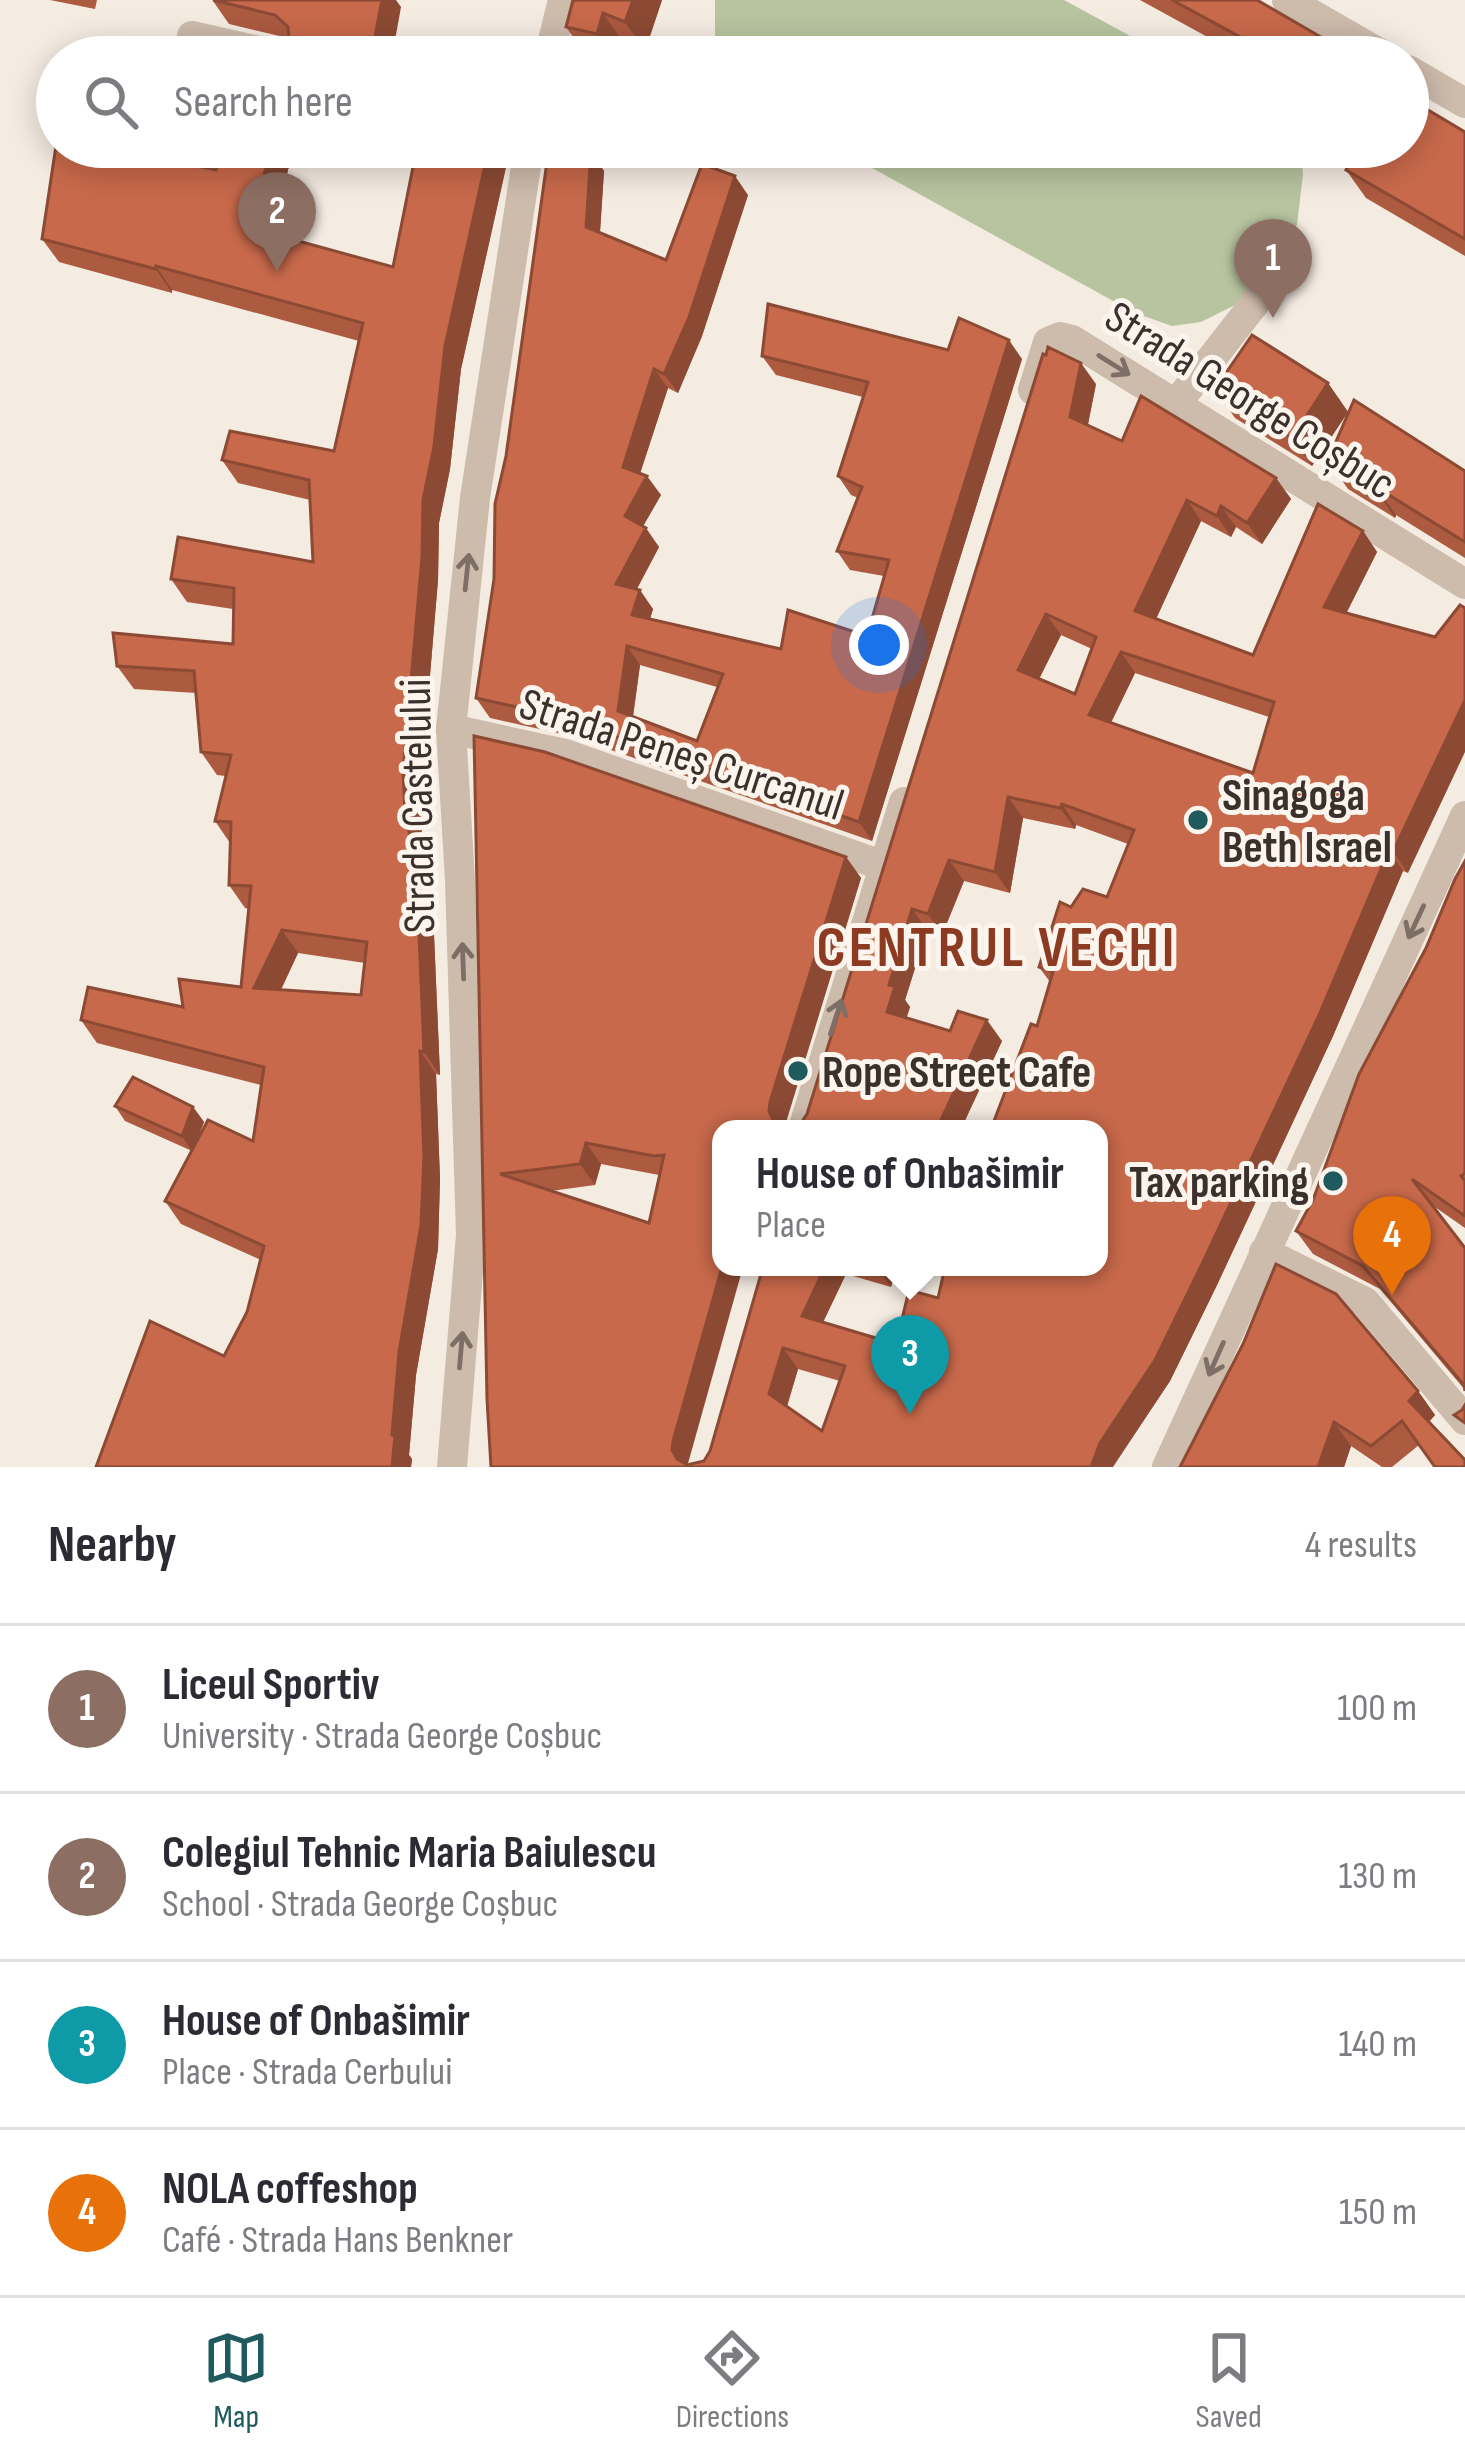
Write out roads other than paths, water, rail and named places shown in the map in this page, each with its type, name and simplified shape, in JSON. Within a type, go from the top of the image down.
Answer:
[{"type":"street","points":[[554,36],[563,0]]},
{"type":"street","points":[[1287,0],[1350,36]]},
{"type":"street","points":[[1429,82],[1465,103]]},
{"type":"street","name":"Strada Castelului","points":[[452,1467],[471,1235],[451,729],[475,498],[526,168]]},
{"type":"street","points":[[1176,404],[1280,271]]},
{"type":"street","name":"Strada George Coșbuc","points":[[1027,410],[1048,342],[1060,337],[1072,340],[1465,584]]},
{"type":"street","name":"Strada Peneș Curcanul","points":[[451,729],[565,754],[884,866]]},
{"type":"street","points":[[806,1120],[913,775]]},
{"type":"street","points":[[1167,1467],[1464,823]]},
{"type":"street","points":[[1264,1252],[1365,1303],[1465,1420]]},
{"type":"place","name":"Colegiul Tehnic Maria Baiulescu","points":[[277,271]]},
{"type":"place","name":"Liceul Sportiv","points":[[1273,318]]},
{"type":"place","name":"Sinagoga Beth Israel","points":[[1198,820]]},
{"type":"place","name":"Rope Street Cafe","points":[[798,1071]]},
{"type":"place","name":"Tax parking","points":[[1333,1181]]},
{"type":"place","name":"NOLA coffeshop","points":[[1392,1295]]},
{"type":"place","name":"House of Onbašimir","points":[[910,1414]]},
{"type":"district","name":"CENTRUL VECHI","points":[[997,946]]}]
